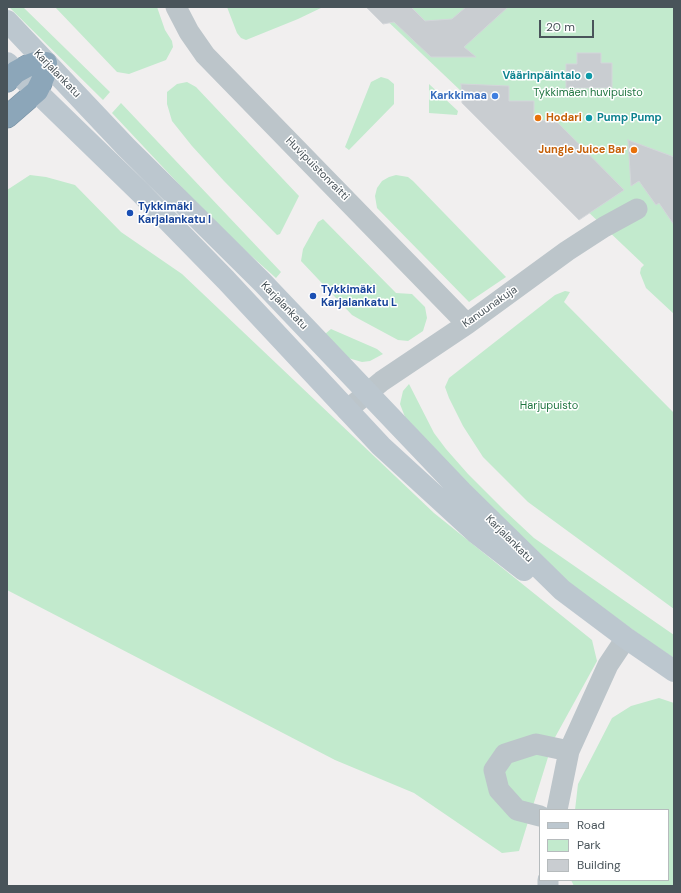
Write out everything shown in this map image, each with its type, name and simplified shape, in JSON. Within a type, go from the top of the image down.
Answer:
[{"type":"highway","points":[[7,117],[37,91],[45,73],[46,63],[35,63],[10,72]]},
{"type":"main road","name":"Karjalankatu","points":[[7,21],[132,153],[262,283],[462,492],[562,590],[626,638],[674,671]]},
{"type":"main road","name":"Karjalankatu","points":[[10,72],[37,91],[141,193],[226,280],[381,446],[475,532],[531,575],[562,590]]},
{"type":"street","name":"Huvipuistonraitti","points":[[176,7],[189,32],[205,55],[467,324]]},
{"type":"street","name":"Kanuunakuja","points":[[347,410],[366,393],[467,324],[567,251],[604,227],[637,209]]},
{"type":"street","points":[[556,809],[569,751],[608,665],[626,638]]},
{"type":"street","points":[[539,816],[517,810],[499,790],[494,770],[505,754],[536,744],[569,751]]},
{"type":"green space","points":[[9,7],[23,7],[110,92],[103,100]]},
{"type":"green space","points":[[55,7],[157,7],[165,30],[172,41],[173,47],[166,60],[129,74],[117,72]]},
{"type":"green space","points":[[227,7],[323,7],[246,40],[241,38],[237,33]]},
{"type":"green space","name":"Tykkimäen huvipuisto","points":[[380,7],[674,7],[674,314],[646,288],[640,273],[641,268],[644,265],[381,15]]},
{"type":"green space","points":[[381,77],[388,79],[394,84],[394,104],[349,150],[345,147],[371,82]]},
{"type":"green space","points":[[187,82],[196,87],[299,196],[280,234],[277,235],[224,181],[192,146],[172,121],[167,104],[167,92],[177,84]]},
{"type":"green space","points":[[429,84],[458,111],[457,115],[429,113]]},
{"type":"green space","points":[[121,103],[281,272],[276,278],[221,229],[112,113]]},
{"type":"green space","points":[[30,175],[46,177],[75,185],[121,232],[182,274],[434,513],[592,640],[597,661],[553,741],[519,851],[502,853],[414,793],[335,760],[7,590],[7,190]]},
{"type":"green space","points":[[396,175],[408,177],[413,181],[506,277],[469,302],[377,208],[375,196],[377,188],[382,181]]},
{"type":"green space","points":[[323,219],[396,293],[412,294],[425,307],[427,318],[423,331],[408,341],[398,340],[352,315],[301,261],[303,249],[318,222]]},
{"type":"green space","name":"Harjupuisto","points":[[565,291],[570,292],[564,302],[674,413],[674,609],[528,502],[483,457],[463,426],[445,387],[449,378],[555,295]]},
{"type":"green space","points":[[331,329],[377,349],[383,354],[370,361],[362,362],[348,358],[325,334]]},
{"type":"green space","points":[[409,384],[434,433],[468,474],[534,538],[674,635],[674,658],[563,579],[465,481],[405,417],[400,404],[403,391]]},
{"type":"green space","points":[[659,698],[674,703],[674,886],[574,886],[572,881],[669,881],[669,809],[575,809],[578,784],[612,718],[631,706]]},
{"type":"building","points":[[366,7],[411,7],[425,21],[452,19],[466,7],[508,7],[464,47],[476,57],[431,57],[394,22],[383,24]]},
{"type":"building","name":"Väärinpäintalo","points":[[577,53],[601,53],[601,63],[612,63],[612,88],[566,88],[566,64],[577,64]]},
{"type":"building","points":[[461,84],[509,86],[509,101],[534,101],[534,121],[555,120],[624,190],[579,220],[462,103]]},
{"type":"building","points":[[628,140],[674,157],[674,225],[659,203],[656,205],[639,181],[631,186]]},
{"type":"place","name":"Väärinpäintalo","points":[[589,76]]},
{"type":"place","name":"Karkkimaa","points":[[495,96]]},
{"type":"place","name":"Hodari","points":[[538,118]]},
{"type":"place","name":"Pump Pump","points":[[589,118]]},
{"type":"place","name":"Jungle Juice Bar","points":[[634,150]]},
{"type":"place","name":"Tykkimäki Karjalankatu I","points":[[130,213]]},
{"type":"place","name":"Tykkimäki Karjalankatu L","points":[[313,296]]}]
